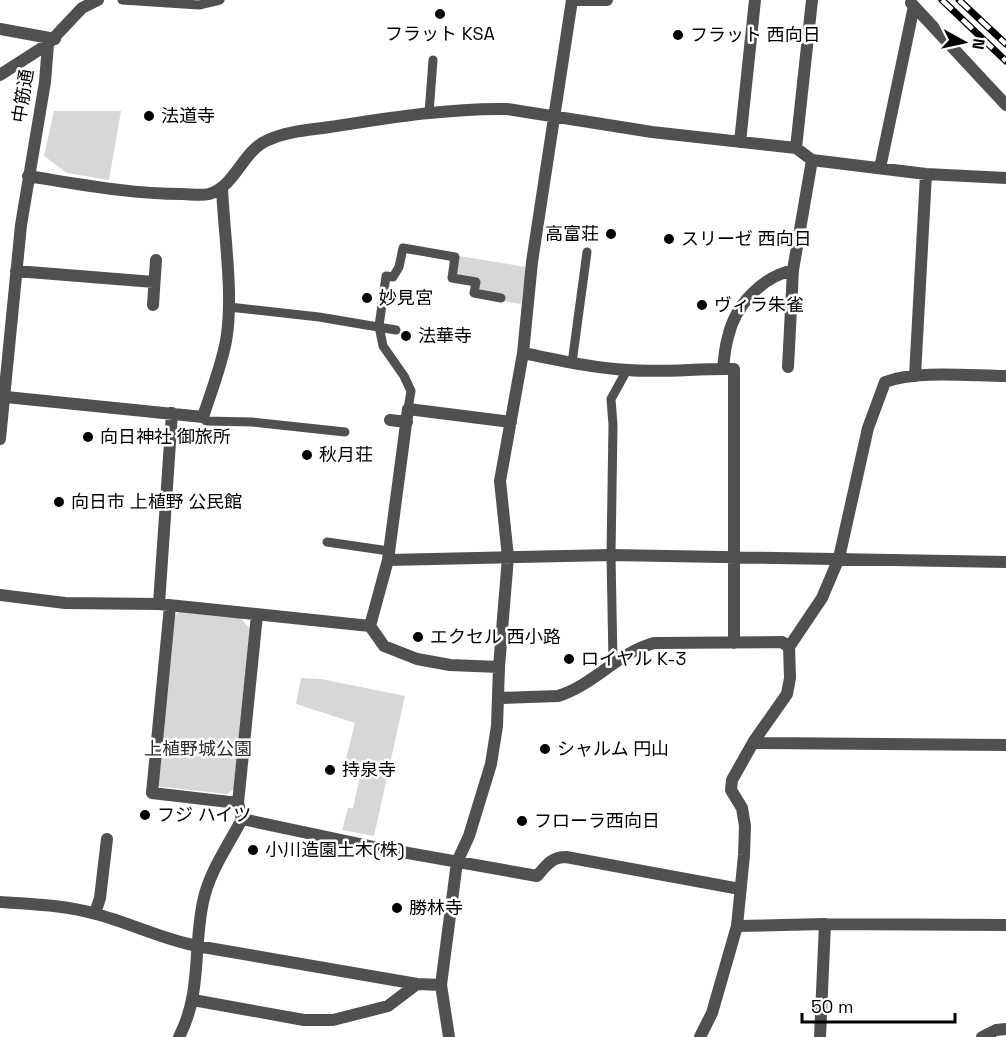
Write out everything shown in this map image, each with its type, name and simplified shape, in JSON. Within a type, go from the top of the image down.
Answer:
[{"type":"street","points":[[71,0],[77,14]]},
{"type":"street","points":[[0,75],[52,41],[82,8],[98,0]]},
{"type":"street","points":[[449,1037],[441,985],[457,862],[468,836],[491,764],[499,698],[499,667],[508,557],[500,481],[523,353],[532,262],[571,0],[608,0]]},
{"type":"street","points":[[740,142],[754,0]]},
{"type":"street","points":[[796,148],[812,0]]},
{"type":"street","points":[[911,3],[1006,105]]},
{"type":"street","points":[[880,168],[911,3]]},
{"type":"street","points":[[0,29],[52,41]]},
{"type":"street","name":"中筋通","points":[[0,439],[6,397],[4,351],[28,176],[52,41]]},
{"type":"street","points":[[28,176],[159,194],[207,194],[222,188],[248,154],[269,139],[322,128],[429,113],[507,109],[652,132],[796,148],[812,160],[926,174],[1006,178]]},
{"type":"street","points":[[788,367],[793,270],[812,160]]},
{"type":"street","points":[[915,376],[926,174]]},
{"type":"street","points":[[6,397],[203,417],[226,340],[229,307],[222,188]]},
{"type":"street","points":[[153,305],[156,260]]},
{"type":"street","points":[[723,369],[728,334],[742,307],[752,293],[772,277],[793,270]]},
{"type":"street","points":[[16,271],[154,282]]},
{"type":"street","points":[[523,353],[572,363],[627,370],[680,372],[734,369],[734,643]]},
{"type":"street","points":[[700,1037],[712,1013],[737,926],[744,826],[742,808],[731,790],[732,780],[753,743],[787,694],[790,678],[789,647],[822,598],[838,558],[868,428],[885,382],[915,376],[1006,376]]},
{"type":"street","points":[[370,626],[389,556],[408,409],[511,422]]},
{"type":"street","points":[[172,413],[164,605],[152,793],[237,803]]},
{"type":"street","points":[[390,420],[406,422]]},
{"type":"street","points":[[389,556],[611,555],[1006,562]]},
{"type":"street","points":[[0,595],[65,603],[164,605],[370,626],[384,646],[417,659],[450,665],[499,667]]},
{"type":"street","points":[[179,1037],[193,1000],[197,964],[196,946],[209,879],[242,819],[237,803],[257,615]]},
{"type":"street","points":[[499,698],[558,696],[590,681],[613,662],[640,647],[654,643],[782,642],[789,647]]},
{"type":"street","points":[[753,743],[1006,745]]},
{"type":"street","points":[[242,819],[537,876],[552,860],[566,857],[740,889]]},
{"type":"street","points":[[95,913],[100,898],[107,839]]},
{"type":"street","points":[[0,902],[50,905],[95,913],[196,946],[417,984],[441,985]]},
{"type":"street","points":[[820,1037],[825,924]]},
{"type":"street","points":[[737,926],[1006,925]]},
{"type":"street","points":[[193,1000],[304,1020],[333,1020],[388,1006],[417,984]]},
{"type":"street","points":[[982,1037],[996,1030],[1006,1029]]},
{"type":"lane","points":[[122,0],[199,5],[220,0]]},
{"type":"lane","points":[[429,113],[433,60]]},
{"type":"lane","points":[[408,409],[411,391],[404,376],[383,346],[379,326],[386,276],[393,277],[399,267],[403,248],[455,257],[452,279],[476,282],[474,293],[501,298]]},
{"type":"lane","points":[[572,363],[587,252]]},
{"type":"lane","points":[[229,307],[319,317],[396,330]]},
{"type":"lane","points":[[613,662],[611,555],[613,425],[611,399],[627,370]]},
{"type":"lane","points":[[203,417],[206,421],[252,422],[345,432]]},
{"type":"lane","points":[[327,542],[389,556]]},
{"type":"green space","points":[[54,111],[121,111],[109,180],[67,173],[44,156]]},
{"type":"green space","points":[[453,255],[526,267],[521,304],[471,296],[474,279],[450,275]]},
{"type":"green space","name":"上植野城公園","points":[[181,610],[240,617],[250,629],[234,789],[227,794],[154,786],[172,618]]},
{"type":"green space","points":[[301,678],[321,679],[405,696],[374,836],[342,830],[348,808],[353,808],[361,772],[344,767],[355,723],[296,704]]},
{"type":"railway","points":[[942,0],[1006,61]]},
{"type":"railway","points":[[959,0],[1006,44]]},
{"type":"place","name":"フラット KSA","points":[[440,14]]},
{"type":"place","name":"フラット 西向日","points":[[678,35]]},
{"type":"place","name":"法道寺","points":[[149,116]]},
{"type":"place","name":"高富荘","points":[[611,234]]},
{"type":"place","name":"スリーゼ 西向日","points":[[669,239]]},
{"type":"place","name":"妙見宮","points":[[367,298]]},
{"type":"place","name":"ヴィラ朱雀","points":[[702,305]]},
{"type":"place","name":"法華寺","points":[[406,336]]},
{"type":"place","name":"向日神社 御旅所","points":[[88,437]]},
{"type":"place","name":"秋月荘","points":[[307,455]]},
{"type":"place","name":"向日市 上植野 公民館","points":[[59,502]]},
{"type":"place","name":"エクセル 西小路","points":[[418,637]]},
{"type":"place","name":"ロイヤル K-3","points":[[569,659]]},
{"type":"place","name":"シャルム 円山","points":[[545,749]]},
{"type":"place","name":"持泉寺","points":[[330,770]]},
{"type":"place","name":"フジ ハイツ","points":[[145,815]]},
{"type":"place","name":"フローラ西向日","points":[[522,821]]},
{"type":"place","name":"小川造園土木(株)","points":[[253,850]]},
{"type":"place","name":"勝林寺","points":[[397,908]]}]
